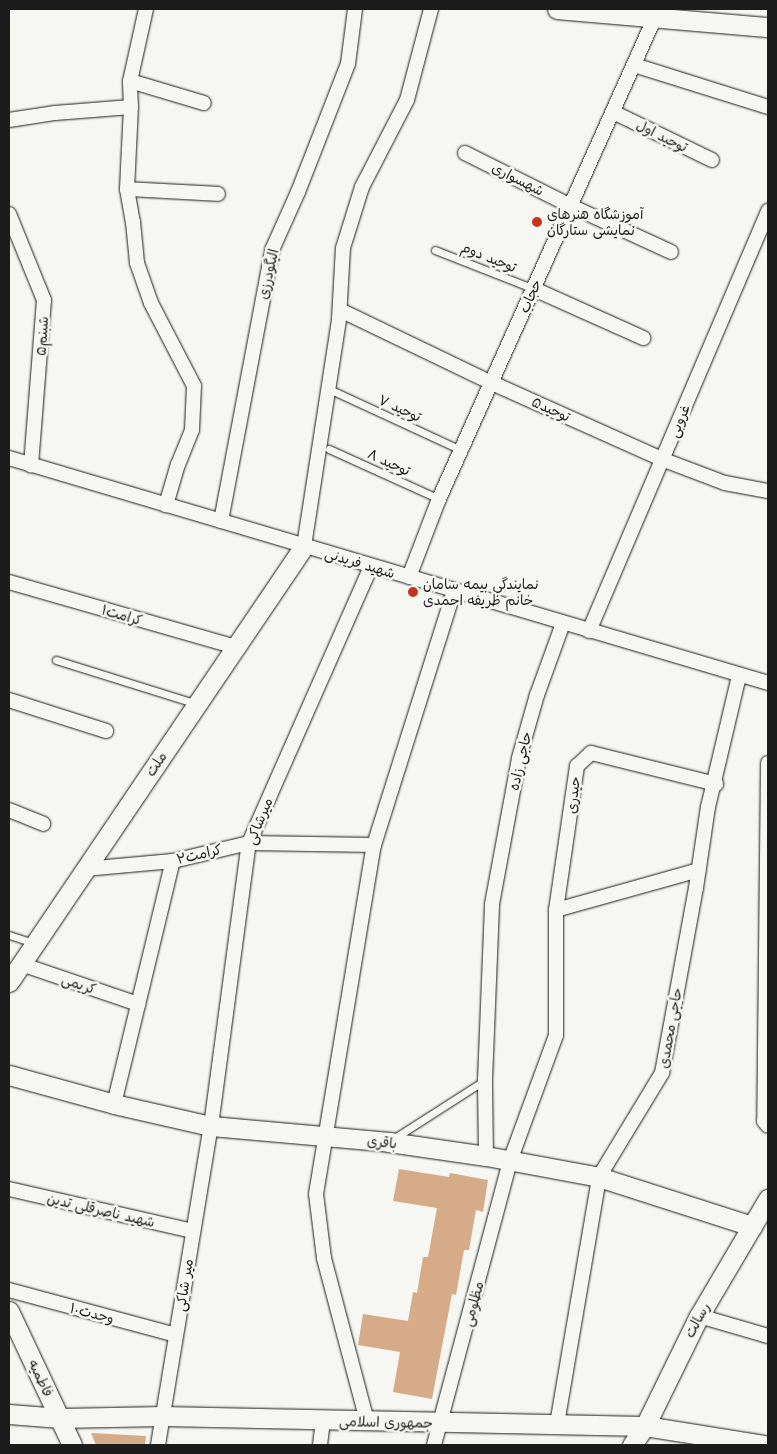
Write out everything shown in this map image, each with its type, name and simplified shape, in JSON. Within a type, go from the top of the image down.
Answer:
[{"type":"street","points":[[146,9],[130,81],[131,107],[127,189],[133,222],[137,263],[151,303],[194,386],[192,430],[178,464],[166,505]]},
{"type":"street","name":"الیگودرزی","points":[[221,521],[272,250],[298,192],[348,64],[355,9]]},
{"type":"street","points":[[304,546],[340,310],[343,248],[362,186],[407,100],[431,9]]},
{"type":"street","points":[[557,9],[655,17],[696,15],[768,27]]},
{"type":"street","name":"حجاب","points":[[410,577],[439,499],[655,17]]},
{"type":"street","points":[[634,64],[768,107]]},
{"type":"street","points":[[130,81],[204,103]]},
{"type":"street","points":[[9,120],[56,113],[131,107]]},
{"type":"street","name":"توحید اول","points":[[613,112],[712,160]]},
{"type":"street","name":"شهسواری","points":[[465,152],[571,206],[671,252]]},
{"type":"street","points":[[127,189],[218,194]]},
{"type":"street","name":"غروبی","points":[[589,631],[664,460],[736,282],[768,211]]},
{"type":"street","name":"شبنم۵","points":[[9,214],[44,300],[32,465]]},
{"type":"street","points":[[534,289],[643,338]]},
{"type":"street","name":"توحید۵","points":[[340,310],[492,383],[664,460],[725,483],[768,491]]},
{"type":"street","name":"شهید فریدنی","points":[[9,458],[739,676],[768,683]]},
{"type":"street","name":"ملت","points":[[9,982],[304,546]]},
{"type":"street","name":"میرشاکی","points":[[211,1126],[248,843],[371,566]]},
{"type":"street","name":"کرامت۱","points":[[9,582],[236,647]]},
{"type":"street","points":[[367,1421],[324,1258],[316,1194],[327,1137],[374,845],[454,591]]},
{"type":"street","name":"حاجی زاده","points":[[486,1156],[486,1080],[492,904],[519,758],[537,695],[563,623]]},
{"type":"street","name":"حاجی محمدی","points":[[558,1424],[599,1177],[662,1073],[699,870],[708,807],[716,784],[739,676]]},
{"type":"street","points":[[9,700],[106,731]]},
{"type":"street","name":"حیدری","points":[[556,910],[577,766],[591,753],[716,784]]},
{"type":"street","points":[[768,763],[764,1122],[768,1126]]},
{"type":"street","points":[[9,810],[43,824]]},
{"type":"street","name":"کرامت۲","points":[[85,870],[172,861],[248,843],[374,845]]},
{"type":"street","points":[[114,1104],[172,861]]},
{"type":"street","points":[[556,910],[699,870]]},
{"type":"street","name":"مظلومی","points":[[434,1445],[442,1422],[510,1161],[556,1035],[556,910]]},
{"type":"street","name":"کریمی","points":[[21,964],[138,1004]]},
{"type":"street","name":"باقری","points":[[9,1075],[114,1104],[211,1126],[388,1142],[486,1156],[599,1177],[752,1226]]},
{"type":"street","name":"میر شاکی","points":[[158,1445],[211,1126]]},
{"type":"street","name":"شهید ناصرقلی تدین","points":[[9,1188],[193,1231]]},
{"type":"street","name":"رسالت","points":[[632,1445],[645,1426],[698,1316],[768,1199]]},
{"type":"street","name":"وحدت۱۰","points":[[9,1290],[176,1335]]},
{"type":"street","name":"فاطمیه","points":[[9,1310],[72,1445]]},
{"type":"street","points":[[698,1316],[768,1336]]},
{"type":"street","name":"جمهوری اسلامی","points":[[9,1414],[60,1418],[163,1416],[645,1426],[763,1445]]},
{"type":"street","points":[[320,1445],[323,1420]]},
{"type":"lane","name":"توحید دوم","points":[[435,250],[534,289]]},
{"type":"lane","name":"توحید ۷","points":[[328,390],[462,450]]},
{"type":"lane","name":"توحید ۸","points":[[330,449],[439,499]]},
{"type":"lane","points":[[56,660],[197,704]]},
{"type":"lane","points":[[9,935],[35,943]]},
{"type":"lane","points":[[388,1142],[486,1080]]},
{"type":"building","points":[[399,1169],[449,1177],[450,1173],[488,1180],[483,1212],[476,1210],[469,1250],[464,1250],[456,1295],[452,1294],[432,1399],[393,1392],[400,1352],[358,1345],[363,1314],[408,1321],[413,1292],[417,1293],[423,1257],[428,1257],[437,1208],[393,1201]]},
{"type":"building","points":[[91,1433],[146,1436],[145,1445],[96,1445]]},
{"type":"place","name":"آموزشگاه هنرهای نمایشی ستارگان","points":[[537,222]]},
{"type":"place","name":"نمایندگی بیمه سامان خانم ظریفه احمدی","points":[[413,592]]}]
